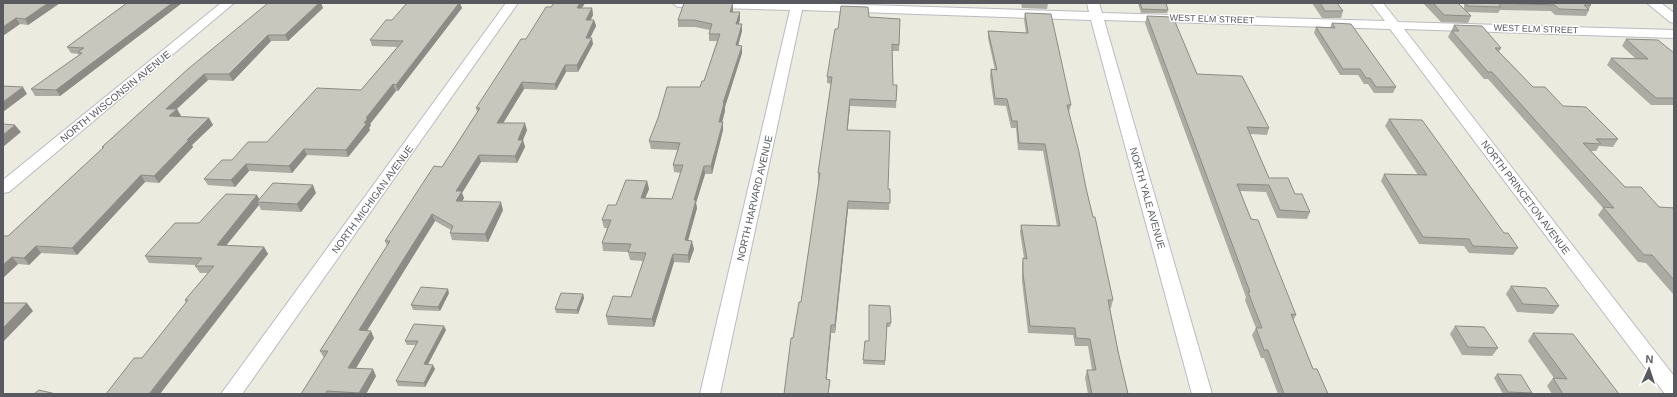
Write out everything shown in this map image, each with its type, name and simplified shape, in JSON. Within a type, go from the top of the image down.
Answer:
[{"type":"street","name":"NORTH WISCONSIN AVENUE","points":[[3,188],[228,3]]},
{"type":"street","name":"NORTH MICHIGAN AVENUE","points":[[231,394],[512,3]]},
{"type":"street","name":"WEST ELM STREET","points":[[678,3],[1095,9],[1394,25],[1674,34]]},
{"type":"street","name":"NORTH PRINCETON AVENUE","points":[[1377,3],[1674,391]]},
{"type":"street","points":[[1653,3],[1674,19]]},
{"type":"street","name":"NORTH HARVARD AVENUE","points":[[710,394],[798,5]]},
{"type":"street","name":"NORTH YALE AVENUE","points":[[1095,9],[1202,394]]},
{"type":"building","points":[[3,3],[48,3],[25,19],[16,18],[3,27]]},
{"type":"building","points":[[127,3],[172,3],[56,90],[31,89],[82,53],[78,52],[84,48],[67,47]]},
{"type":"building","points":[[268,3],[319,3],[285,35],[268,35],[229,74],[204,74],[166,109],[177,109],[169,116],[209,118],[154,176],[141,175],[72,248],[36,246],[24,258],[12,257],[3,265],[3,236],[8,236],[104,147],[102,147],[188,69]]},
{"type":"building","points":[[407,3],[459,3],[396,85],[393,84],[366,118],[368,118],[364,123],[367,123],[346,150],[304,149],[289,166],[246,164],[231,180],[204,179],[222,160],[232,160],[248,142],[267,142],[317,88],[361,90],[403,41],[370,40],[386,20],[392,20]]},
{"type":"building","points":[[554,3],[580,3],[577,8],[592,8],[586,20],[594,20],[586,38],[592,38],[577,65],[565,65],[555,84],[522,82],[497,123],[525,123],[518,140],[523,140],[515,156],[479,155],[456,191],[462,191],[456,201],[501,202],[485,234],[450,233],[453,226],[432,214],[359,330],[371,331],[348,368],[373,369],[359,393],[327,391],[325,394],[301,394],[328,351],[320,351],[390,241],[385,241],[434,166],[442,167],[480,108],[476,108],[521,39],[526,39],[546,7],[551,7]]},
{"type":"building","points":[[684,3],[733,3],[730,12],[740,12],[736,24],[742,24],[736,45],[742,46],[723,103],[719,122],[723,122],[711,166],[704,166],[694,200],[696,200],[685,240],[692,241],[688,255],[673,254],[652,319],[606,316],[613,296],[631,297],[646,253],[628,252],[631,244],[602,243],[611,220],[602,220],[608,205],[616,205],[626,180],[647,181],[641,198],[672,199],[683,165],[673,165],[680,143],[649,141],[658,118],[667,87],[700,87],[702,81],[704,81],[720,34],[709,34],[712,24],[694,20],[678,20]]},
{"type":"building","points":[[1140,3],[1166,3],[1168,10],[1142,9]]},
{"type":"building","points":[[1320,3],[1337,3],[1343,11],[1325,11]]},
{"type":"building","points":[[1433,3],[1458,3],[1471,16],[1444,15]]},
{"type":"building","points":[[1467,3],[1498,3],[1501,7],[1467,6]]},
{"type":"building","points":[[1498,3],[1588,3],[1591,5],[1584,5],[1589,10],[1559,9],[1555,5]]},
{"type":"building","points":[[841,6],[868,7],[869,17],[900,19],[899,45],[892,44],[893,85],[897,85],[896,101],[850,99],[847,130],[890,131],[888,189],[890,189],[890,203],[848,201],[835,325],[831,325],[826,379],[830,380],[828,394],[784,394],[791,338],[793,338],[799,302],[801,302],[820,173],[818,173],[832,77],[827,77],[835,29],[838,29]]},
{"type":"building","points":[[1025,13],[1051,14],[1071,105],[1067,105],[1093,217],[1095,217],[1113,300],[1108,300],[1128,394],[1092,394],[1087,370],[1096,370],[1090,339],[1076,338],[1075,328],[1030,326],[1023,274],[1023,258],[1027,259],[1021,225],[1060,226],[1045,144],[1019,143],[1017,121],[1012,121],[1007,99],[995,98],[991,69],[997,70],[988,31],[1028,33]]},
{"type":"building","points":[[1147,16],[1173,17],[1197,74],[1242,76],[1269,128],[1247,127],[1269,178],[1288,178],[1295,194],[1302,194],[1310,212],[1280,210],[1269,185],[1237,184],[1251,219],[1258,220],[1296,315],[1291,314],[1313,369],[1317,369],[1328,394],[1284,394],[1268,350],[1264,350],[1256,328],[1262,328],[1248,292],[1250,292]]},
{"type":"building","points":[[1332,23],[1351,24],[1396,87],[1376,87],[1370,78],[1366,78],[1360,69],[1343,69],[1316,27],[1335,28]]},
{"type":"building","points":[[1454,25],[1482,26],[1501,48],[1495,48],[1533,87],[1545,87],[1563,106],[1586,107],[1618,139],[1596,139],[1601,144],[1583,143],[1625,187],[1641,187],[1659,207],[1674,208],[1674,280],[1652,255],[1644,255],[1603,207],[1614,208],[1492,72],[1488,72],[1452,31],[1459,31]]},
{"type":"building","points":[[1626,39],[1658,40],[1674,53],[1674,98],[1656,98],[1611,58],[1648,59]]},
{"type":"building","points":[[3,86],[23,87],[3,102]]},
{"type":"building","points":[[1389,119],[1422,120],[1504,233],[1508,233],[1518,248],[1473,246],[1469,239],[1423,237],[1384,174],[1427,175]]},
{"type":"building","points":[[3,124],[15,125],[3,135]]},
{"type":"building","points":[[273,183],[313,185],[297,204],[257,202]]},
{"type":"building","points":[[226,194],[257,195],[217,245],[264,247],[149,394],[106,394],[134,358],[142,358],[188,300],[185,300],[214,266],[195,266],[202,258],[145,256],[175,223],[199,223]]},
{"type":"building","points":[[1511,286],[1546,288],[1559,306],[1523,304]]},
{"type":"building","points":[[421,287],[448,289],[438,307],[411,305]]},
{"type":"building","points":[[561,293],[583,294],[577,310],[555,309]]},
{"type":"building","points":[[3,303],[27,303],[3,328]]},
{"type":"building","points":[[869,305],[890,306],[891,323],[887,323],[885,361],[863,360],[865,341],[869,341]]},
{"type":"building","points":[[414,324],[444,326],[424,364],[433,365],[424,383],[396,381],[418,341],[405,341]]},
{"type":"building","points":[[1455,326],[1484,327],[1498,348],[1468,347]]},
{"type":"building","points":[[1533,333],[1573,334],[1619,394],[1563,394],[1553,378],[1567,379]]},
{"type":"building","points":[[1497,374],[1521,375],[1532,393],[1508,392]]},
{"type":"building","points":[[39,390],[56,394],[34,394]]}]
